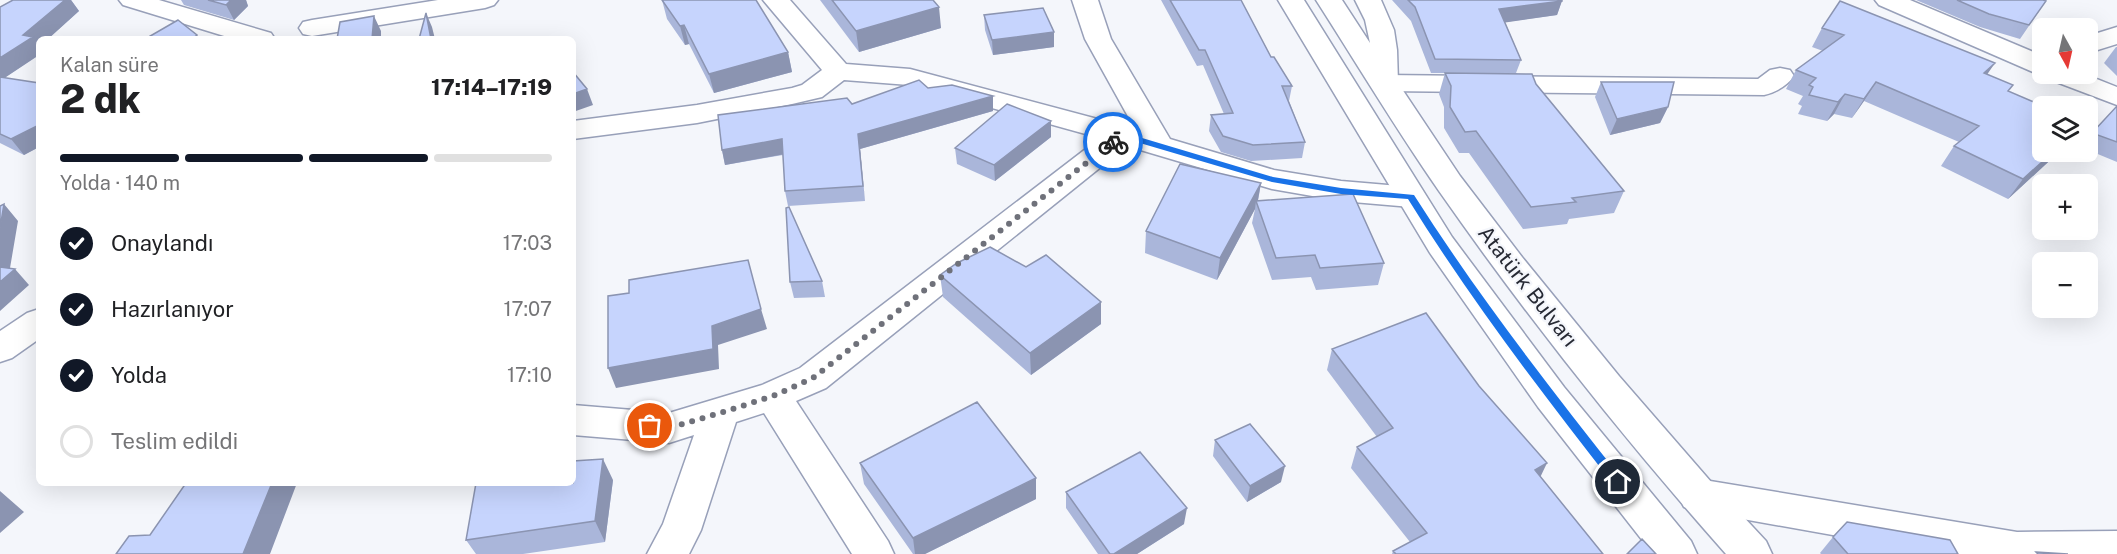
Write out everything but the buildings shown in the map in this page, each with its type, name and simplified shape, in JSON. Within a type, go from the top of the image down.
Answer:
[{"type":"main road","points":[[132,0],[252,36]]},
{"type":"main road","points":[[308,33],[334,0]]},
{"type":"main road","points":[[308,33],[485,0]]},
{"type":"main road","points":[[776,0],[838,71]]},
{"type":"main road","points":[[1085,0],[1098,39],[1159,146]]},
{"type":"main road","name":"Atatürk Bulvarı","points":[[1291,0],[1441,245],[1551,397],[1677,554]]},
{"type":"main road","name":"Atatürk Bulvarı","points":[[1329,0],[1449,183],[1510,265],[1746,553]]},
{"type":"main road","points":[[1368,0],[1376,12],[1383,31],[1384,84],[1764,87],[1780,76]]},
{"type":"main road","points":[[1888,0],[2032,59]]},
{"type":"main road","points":[[2098,42],[2117,35]]},
{"type":"main road","points":[[576,130],[697,114],[792,96],[812,91],[838,71],[910,77],[1272,179],[1341,191],[1411,197]]},
{"type":"main road","points":[[2085,84],[2117,97]]},
{"type":"main road","points":[[576,420],[669,428],[773,396],[813,378],[1122,135]]},
{"type":"main road","points":[[0,349],[36,324]]},
{"type":"main road","points":[[773,396],[874,554]]},
{"type":"main road","points":[[667,554],[681,530],[720,413]]},
{"type":"main road","points":[[1698,495],[2017,550],[2117,549]]},
{"type":"way so far","points":[[650,426],[669,428],[720,413],[773,396],[813,378],[1113,142]]},
{"type":"route","points":[[1113,142],[1122,135],[1272,179],[1341,191],[1411,197],[1441,245],[1551,397],[1618,482]]}]
